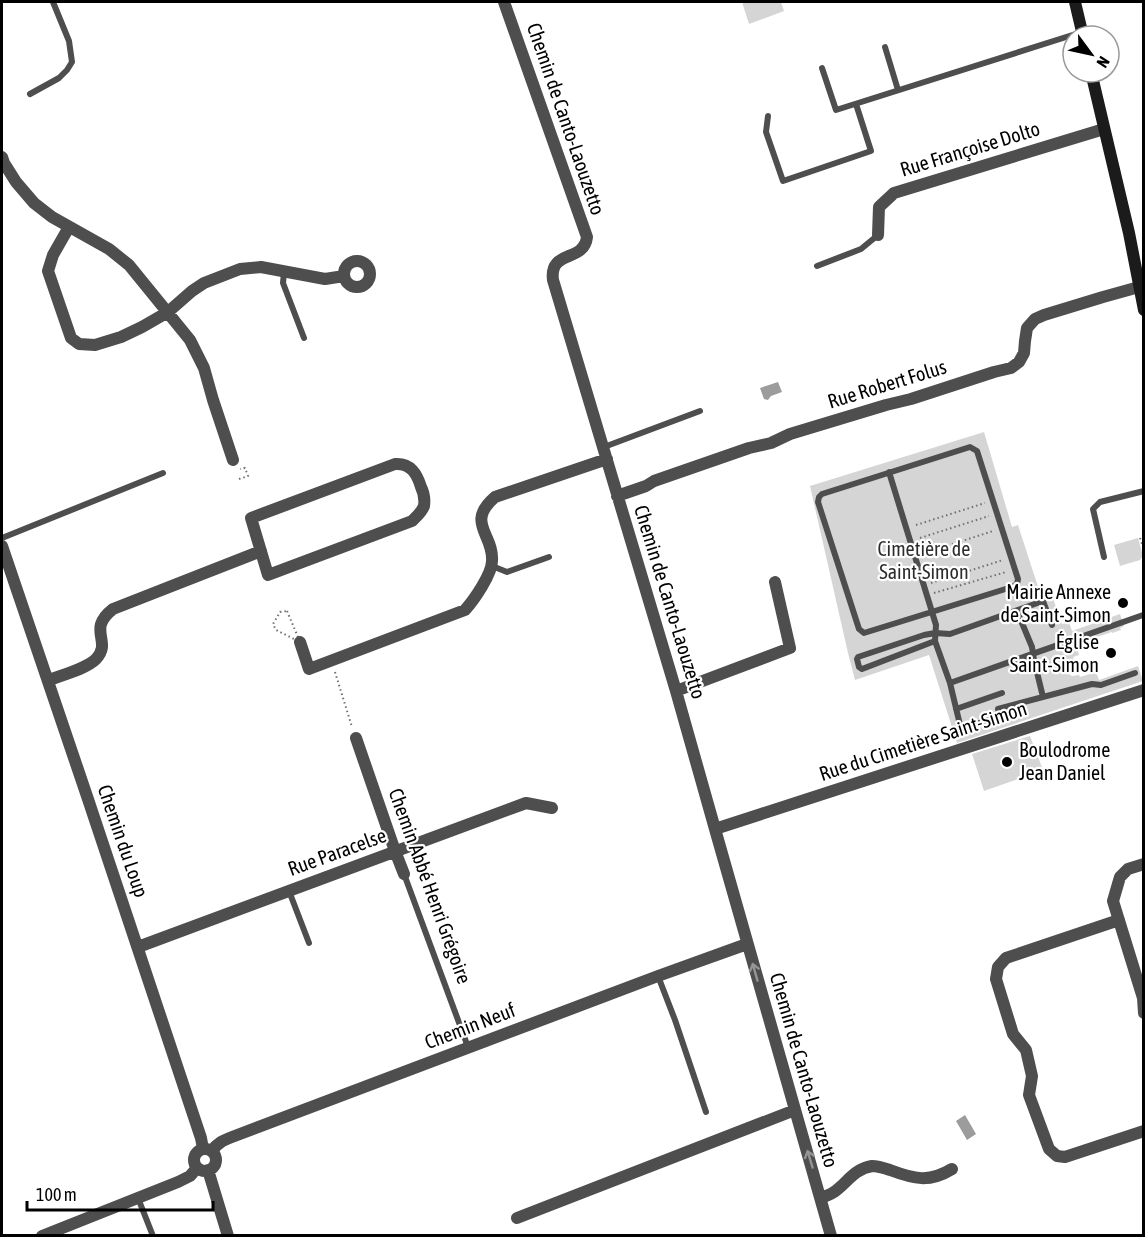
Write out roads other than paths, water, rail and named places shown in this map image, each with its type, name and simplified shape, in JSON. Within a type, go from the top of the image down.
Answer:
[{"type":"street","name":"Chemin de Canto-Laouzetto","points":[[504,2],[587,237],[583,249],[561,259],[555,265],[552,272],[553,280],[676,692],[831,1236]]},
{"type":"street","points":[[1075,2],[1080,24]]},
{"type":"street","points":[[1094,84],[1129,233],[1143,310]]},
{"type":"street","name":"Rue Françoise Dolto","points":[[878,235],[879,207],[894,193],[1104,129]]},
{"type":"street","points":[[2,157],[16,182],[34,203],[52,217],[109,249],[129,265],[190,340],[204,368],[233,460]]},
{"type":"street","points":[[69,227],[53,255],[48,271],[70,338],[79,344],[95,345],[132,332],[168,312],[204,283],[240,269],[261,267],[325,279],[344,276]]},
{"type":"street","name":"Rue Robert Folus","points":[[617,496],[790,434],[1011,368],[1019,362],[1024,353],[1028,328],[1035,319],[1139,287]]},
{"type":"street","points":[[300,642],[309,669],[465,609],[492,566],[492,555],[481,523],[486,504],[495,497],[606,453]]},
{"type":"street","points":[[395,464],[401,464],[413,470],[418,477],[424,496],[424,505],[420,514],[412,521],[268,575],[261,551],[252,518],[395,464]]},
{"type":"street","name":"Chemin du Loup","points":[[2,546],[201,1138],[208,1150]]},
{"type":"street","points":[[48,680],[90,664],[97,658],[102,650],[100,623],[113,609],[261,551]]},
{"type":"street","points":[[676,692],[790,648],[775,582]]},
{"type":"street","name":"Rue du Cimetière Saint-Simon","points":[[714,829],[1143,690]]},
{"type":"street","name":"Chemin Abbé Henri Grégoire","points":[[356,738],[404,874]]},
{"type":"street","name":"Rue Paracelse","points":[[138,947],[526,802],[552,808]]},
{"type":"street","points":[[1143,864],[1128,869],[1120,877],[1113,901],[1143,998],[1143,1013]]},
{"type":"street","points":[[1119,920],[1006,958],[998,967],[996,979],[1013,1034],[1026,1050],[1032,1076],[1029,1095],[1049,1149],[1057,1156],[1065,1157],[1143,1131]]},
{"type":"street","name":"Chemin Neuf","points":[[208,1150],[222,1141],[747,944]]},
{"type":"street","points":[[517,1218],[795,1110]]},
{"type":"street","points":[[42,1236],[178,1182],[203,1169],[213,1166],[216,1160],[208,1150],[199,1150],[194,1155],[194,1162],[203,1169],[228,1236]]},
{"type":"street","points":[[821,1198],[834,1192],[848,1178],[864,1168],[876,1166],[921,1179],[945,1174],[952,1169]]},
{"type":"lane","points":[[30,94],[59,78],[72,62],[69,41],[53,2]]},
{"type":"lane","points":[[822,68],[836,110],[1061,41]]},
{"type":"lane","points":[[885,47],[898,90]]},
{"type":"lane","points":[[768,116],[766,132],[783,181],[872,151],[856,104]]},
{"type":"lane","points":[[817,266],[861,249],[878,235]]},
{"type":"lane","points":[[284,271],[283,283],[304,338]]},
{"type":"lane","points":[[606,453],[699,411]]},
{"type":"lane","points":[[970,447],[975,448],[978,451],[1015,569],[1017,584],[932,613],[861,632],[818,502],[822,494],[889,472],[970,447]]},
{"type":"lane","points":[[889,472],[936,625],[934,641],[950,683],[961,729],[1000,716],[993,696]]},
{"type":"lane","points":[[2,538],[163,473]]},
{"type":"lane","points":[[1104,557],[1092,509],[1100,502],[1143,491]]},
{"type":"lane","points":[[492,566],[507,572],[549,557]]},
{"type":"lane","points":[[934,641],[862,669],[859,667],[858,657],[935,633],[950,634],[1043,601],[1052,626]]},
{"type":"lane","points":[[1017,611],[1032,647],[1043,697]]},
{"type":"lane","points":[[950,683],[1143,615]]},
{"type":"lane","points":[[998,709],[1092,684],[1101,685],[1135,673]]},
{"type":"lane","points":[[956,710],[1002,693]]},
{"type":"lane","name":"Chemin Abbé Henri Grégoire","points":[[404,874],[468,1047]]},
{"type":"lane","points":[[289,891],[309,944]]},
{"type":"lane","points":[[658,976],[706,1112]]},
{"type":"lane","points":[[138,1198],[153,1236]]},
{"type":"place","name":"Mairie Annexe de Saint-Simon","points":[[1123,603]]},
{"type":"place","name":"Église Saint-Simon","points":[[1111,653]]},
{"type":"place","name":"Boulodrome Jean Daniel","points":[[1007,762]]},
{"type":"park label","name":"Cimetière de Saint-Simon","points":[[924,560]]}]
